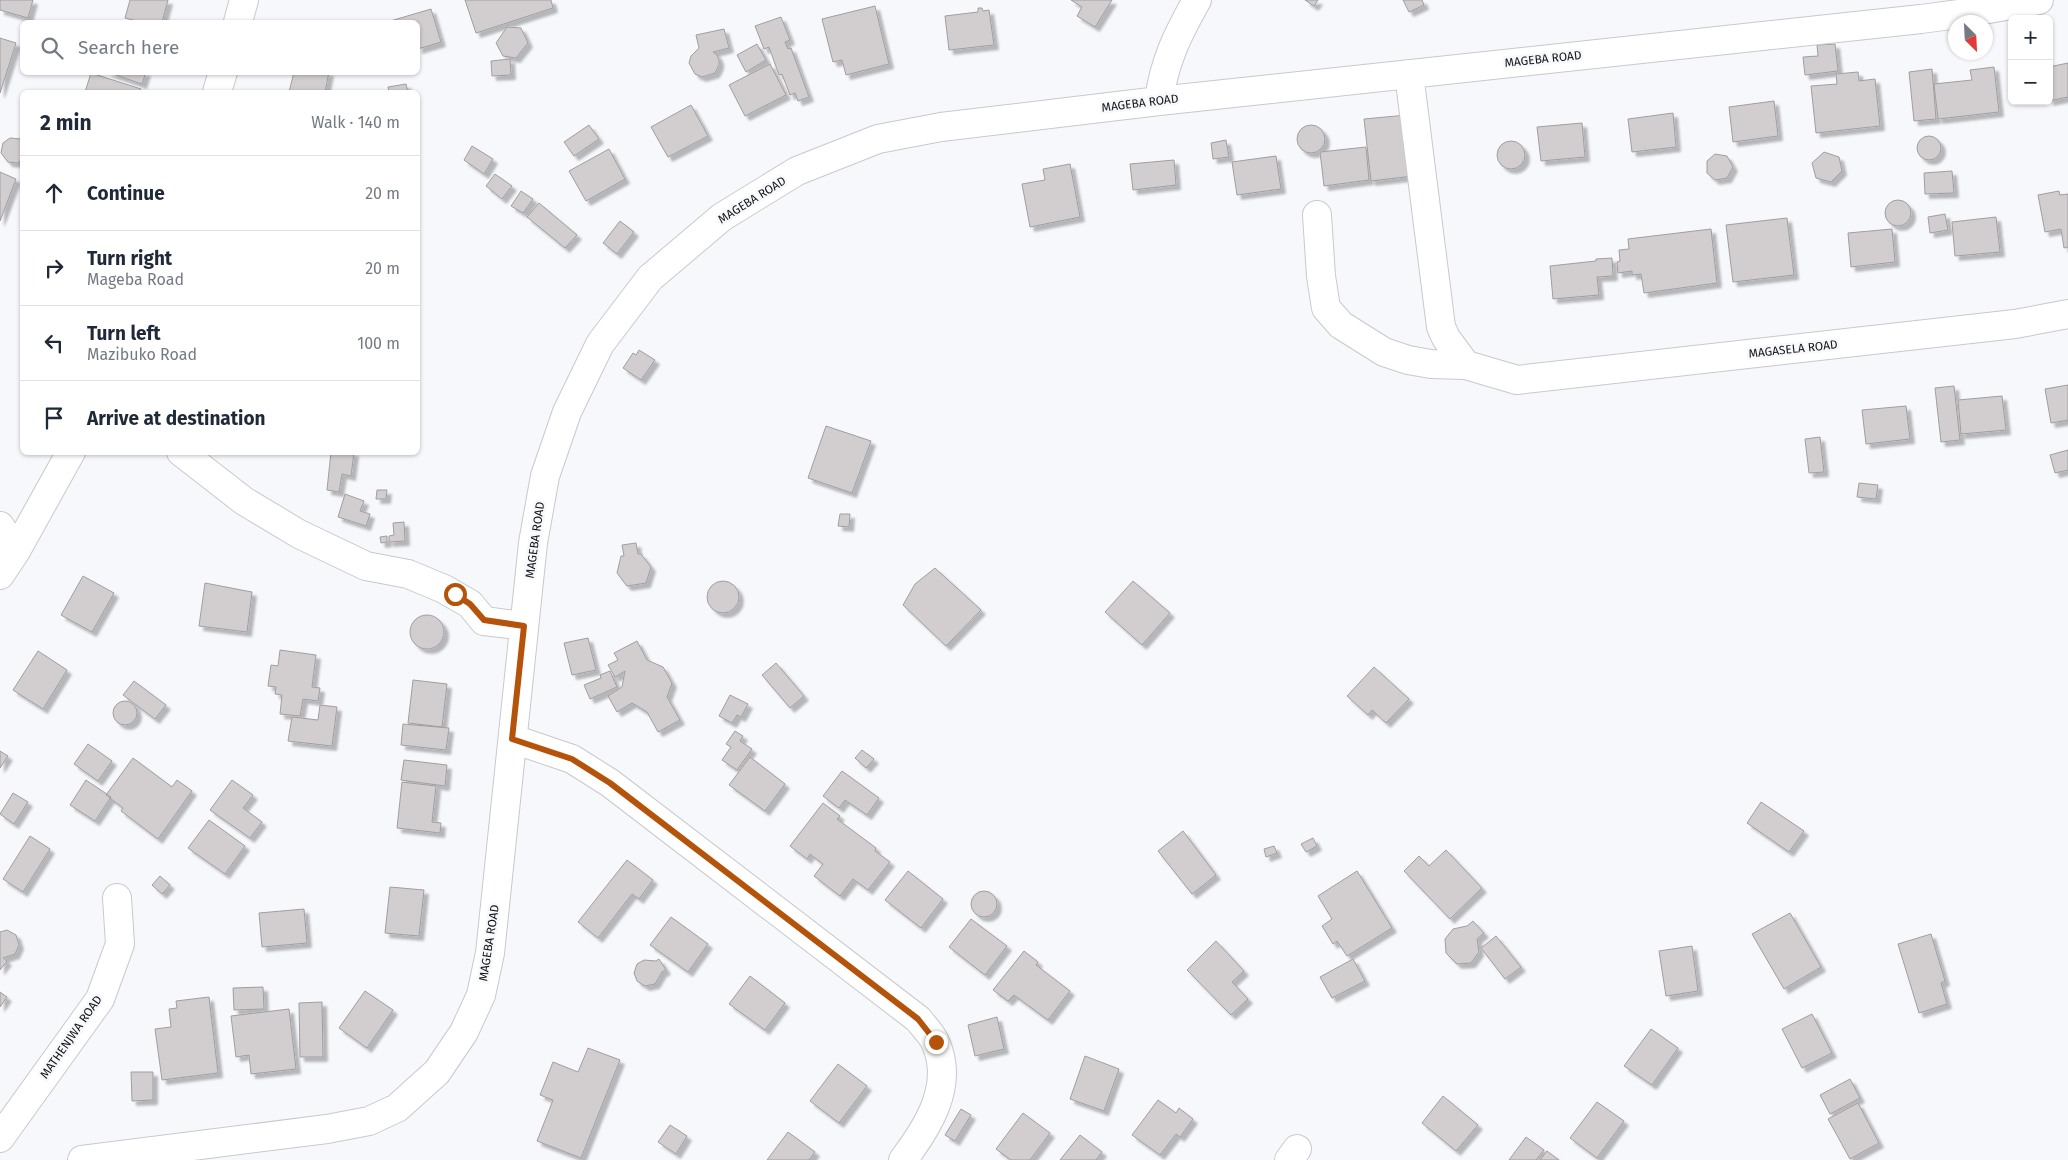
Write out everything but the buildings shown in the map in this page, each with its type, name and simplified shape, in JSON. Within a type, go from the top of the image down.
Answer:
[{"type":"street","points":[[239,20],[244,0]]},
{"type":"street","points":[[1160,101],[1163,75],[1176,37],[1197,0]]},
{"type":"street","name":"MAGEBA ROAD","points":[[82,1160],[369,1121],[397,1108],[437,1072],[464,1032],[480,995],[490,953],[533,543],[545,476],[567,412],[600,344],[650,278],[722,217],[797,171],[878,139],[941,127],[1409,74],[1921,9],[1966,13],[2039,0]]},
{"type":"street","points":[[1409,74],[1441,327],[1446,338],[1466,365]]},
{"type":"street","points":[[218,90],[222,75]]},
{"type":"street","points":[[1317,215],[1321,276],[1326,308],[1341,325],[1384,352],[1408,360],[1431,364],[1466,365]]},
{"type":"street","name":"MAGASELA ROAD","points":[[1466,365],[1517,380],[2015,324],[2068,314]]},
{"type":"street","points":[[0,576],[68,455]]},
{"type":"street","points":[[185,455],[244,501],[314,542],[366,566],[408,574],[444,589],[470,604],[484,620],[524,626]]},
{"type":"street","points":[[0,526],[16,550]]},
{"type":"street","points":[[512,739],[572,759],[610,783],[918,1019],[936,1042],[944,1069],[939,1098],[916,1142],[903,1160]]},
{"type":"street","name":"MATHENJWA ROAD","points":[[0,1138],[100,999],[120,944],[117,898]]},
{"type":"route","points":[[455,594],[470,604],[484,620],[524,626],[512,739],[572,759],[610,783],[918,1019],[936,1042]]}]
